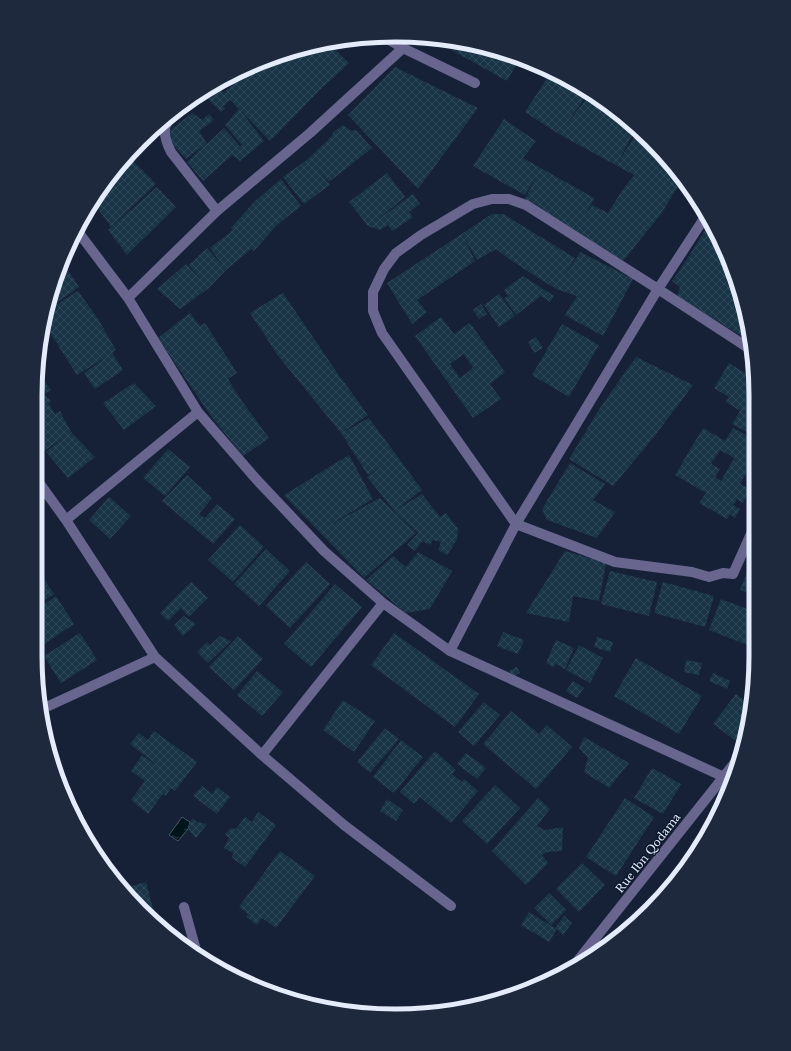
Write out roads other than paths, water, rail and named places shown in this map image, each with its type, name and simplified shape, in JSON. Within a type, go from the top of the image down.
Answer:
[{"type":"street","points":[[393,42],[475,83]]},
{"type":"street","points":[[128,298],[217,211],[310,133],[403,48]]},
{"type":"street","points":[[165,128],[164,135],[170,152],[217,211]]},
{"type":"street","points":[[745,346],[526,205],[509,199],[492,199],[473,204],[421,235],[396,253],[384,268],[373,292],[373,311],[382,333],[516,524],[615,562],[692,572],[709,577],[723,574],[733,574],[749,538]]},
{"type":"street","points":[[450,651],[516,524],[658,289],[703,220]]},
{"type":"street","points":[[80,235],[128,298],[198,412],[256,479],[324,551],[383,603],[450,651],[724,777]]},
{"type":"street","points":[[66,520],[198,412]]},
{"type":"street","points":[[42,486],[156,658],[262,755],[344,825],[451,906]]},
{"type":"street","points":[[262,755],[383,603]]},
{"type":"street","points":[[46,707],[156,658]]},
{"type":"street","name":"Rue Ibn Qodama","points":[[582,956],[730,769]]},
{"type":"street","points":[[184,907],[195,946]]},
{"type":"water","points":[[182,817],[190,822],[188,829],[178,841],[169,835]]}]
